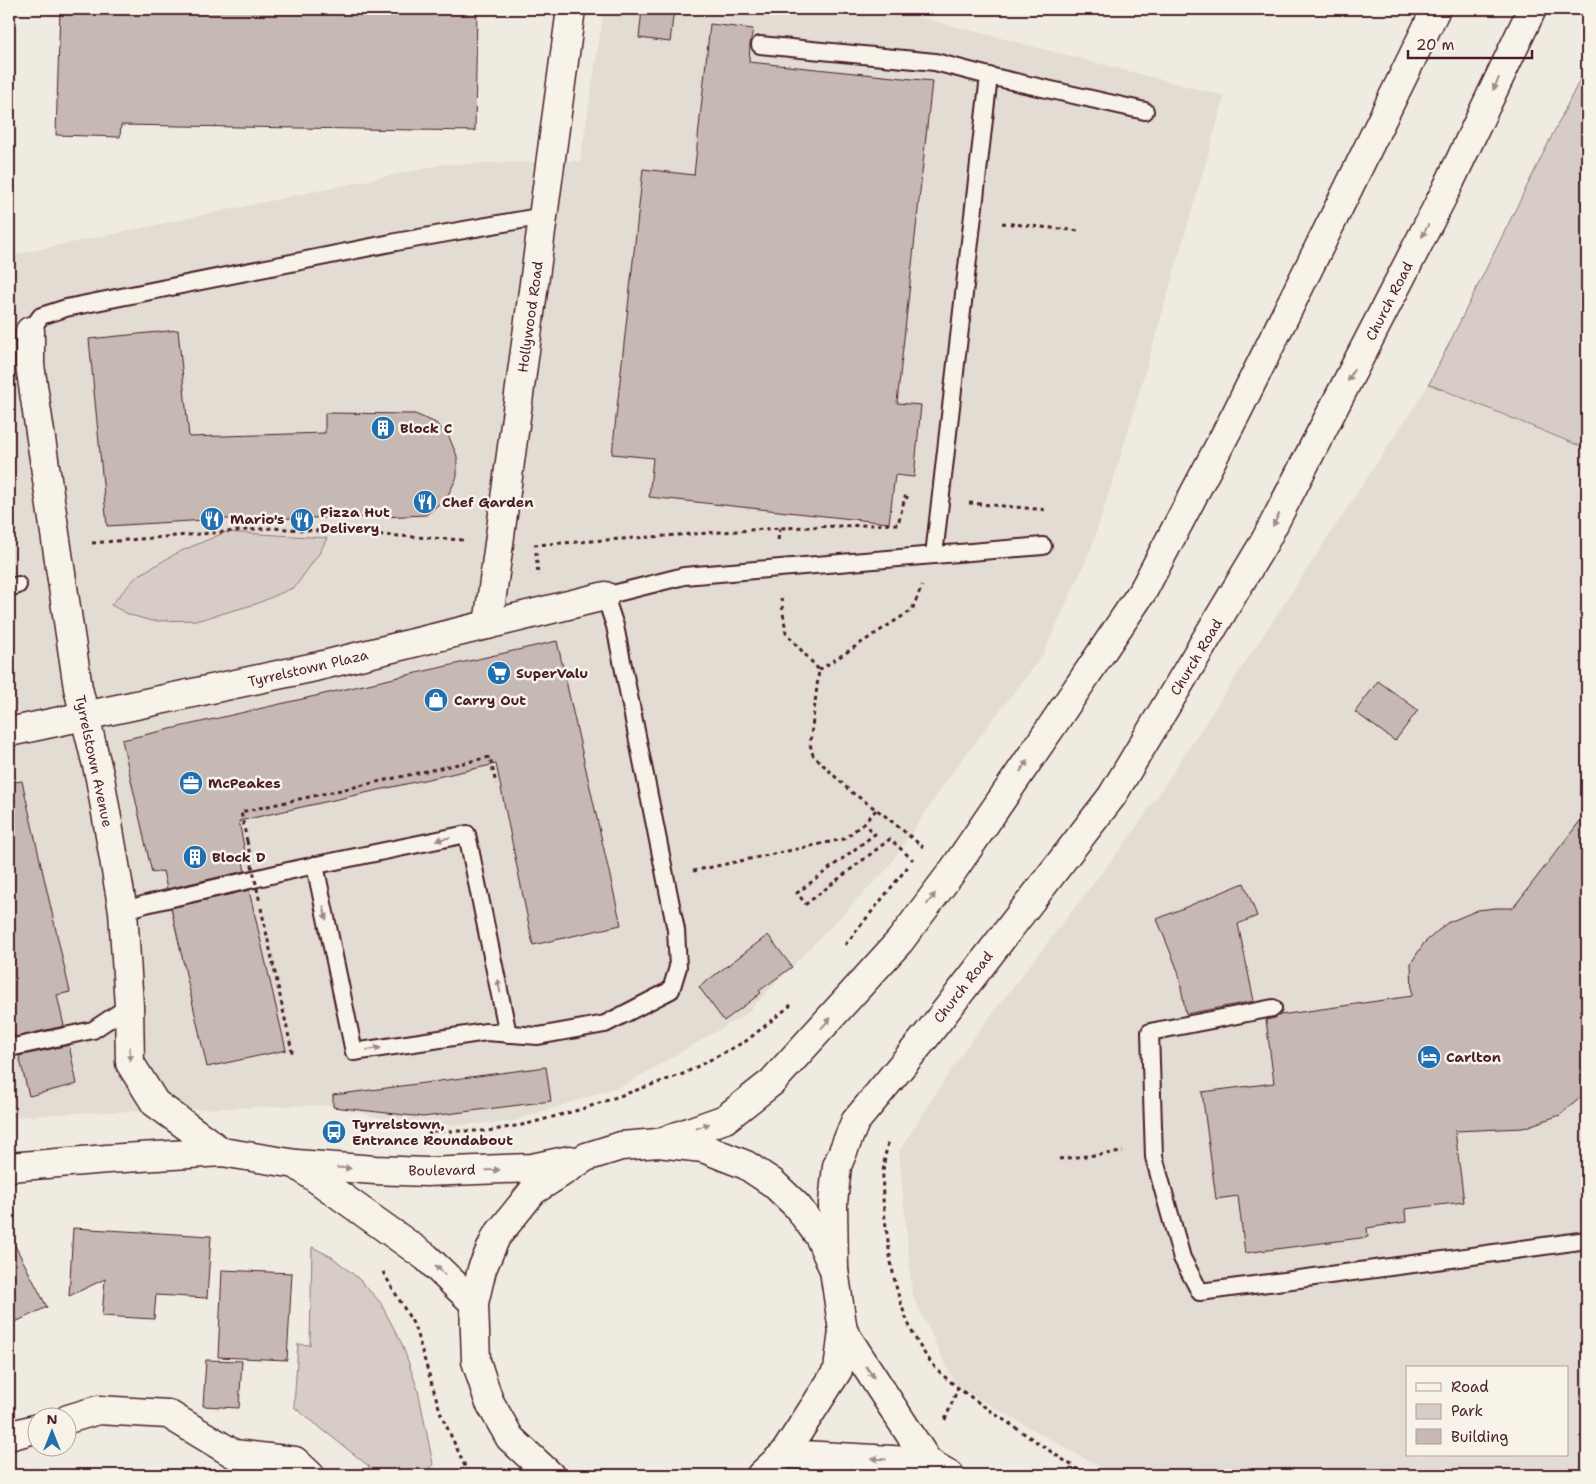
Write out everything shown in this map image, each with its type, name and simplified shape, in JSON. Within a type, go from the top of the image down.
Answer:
[{"type":"main road","name":"Hollywood Road","points":[[488,625],[571,9]]},
{"type":"main road","points":[[658,1143],[725,1119],[772,1082],[900,941],[954,869],[1144,589],[1236,414],[1436,9]]},
{"type":"main road","name":"Church Road","points":[[834,1270],[833,1203],[837,1166],[855,1122],[927,1034],[1112,796],[1265,542],[1446,190],[1532,9]]},
{"type":"main road","name":"Tyrrelstown Avenue","points":[[30,331],[30,364],[78,688],[100,778],[123,911],[129,1006],[130,1063],[155,1103],[222,1152]]},
{"type":"main road","name":"Tyrrelstown Plaza","points":[[9,732],[315,667],[605,596]]},
{"type":"main road","points":[[524,1475],[510,1438],[489,1401],[476,1361],[474,1303],[482,1269],[496,1238],[533,1191],[586,1157],[621,1146],[658,1143],[703,1148],[746,1165],[774,1183],[797,1206],[819,1236],[834,1270],[843,1332],[838,1370],[784,1454],[761,1475]]},
{"type":"main road","name":"Boulevard","points":[[9,1167],[222,1152],[296,1164],[426,1172],[532,1168],[586,1157]]},
{"type":"main road","name":"Boulevard","points":[[296,1164],[426,1257],[474,1303]]},
{"type":"main road","points":[[843,1332],[939,1469]]},
{"type":"main road","points":[[78,1416],[98,1410],[168,1414],[234,1454],[295,1461],[310,1475]]},
{"type":"main road","points":[[9,1436],[28,1431]]},
{"type":"main road","points":[[510,1438],[550,1475]]},
{"type":"main road","points":[[784,1454],[939,1469]]},
{"type":"lane","points":[[760,45],[935,62],[1145,111]]},
{"type":"lane","points":[[934,555],[989,76]]},
{"type":"lane","points":[[30,331],[41,316],[66,308],[396,242],[544,216]]},
{"type":"lane","points":[[316,865],[354,1052],[486,1032],[538,1036],[605,1024],[671,990],[678,967],[676,930],[614,626],[605,596],[684,576],[1044,546]]},
{"type":"lane","points":[[123,911],[316,865],[467,834],[508,1034]]},
{"type":"lane","points":[[9,1048],[94,1030],[129,1006]]},
{"type":"lane","points":[[1273,1008],[1150,1032],[1154,1157],[1182,1258],[1200,1292],[1452,1260],[1587,1240]]},
{"type":"path","points":[[973,220],[1081,232]]},
{"type":"path","points":[[57,546],[272,528],[536,545],[780,528],[898,524],[905,497],[1048,510]]},
{"type":"path","points":[[780,528],[776,568],[786,633],[819,670],[810,744],[813,755],[850,791],[923,847]]},
{"type":"path","points":[[819,670],[912,610],[934,555]]},
{"type":"path","points":[[293,1056],[241,812],[490,758],[496,784]]},
{"type":"path","points":[[665,878],[844,839],[864,823],[876,810]]},
{"type":"path","points":[[864,823],[875,834],[797,893],[806,904],[890,839],[913,860]]},
{"type":"path","points":[[844,947],[929,840]]},
{"type":"path","points":[[430,1130],[488,1130],[527,1124],[582,1109],[673,1078],[746,1041],[796,1001]]},
{"type":"path","points":[[1059,1159],[1154,1148]]},
{"type":"path","points":[[380,1268],[414,1325],[441,1414],[469,1475]]},
{"type":"path","points":[[958,1388],[1086,1475]]},
{"type":"shaded area","points":[[604,9],[888,9],[1225,96],[1122,452],[1091,549],[1043,655],[954,770],[887,869],[745,1015],[624,1085],[511,1122],[439,1126],[381,1118],[326,1105],[9,1117],[9,256],[445,164],[580,161]]},
{"type":"shaded area","points":[[1429,384],[1587,449],[1587,1475],[1114,1475],[956,1386],[912,1294],[899,1151],[964,1050],[1134,831]]},
{"type":"green space","points":[[1587,65],[1587,449],[1429,384]]},
{"type":"green space","points":[[226,532],[327,538],[320,552],[295,587],[256,604],[199,620],[152,621],[130,615],[111,605],[137,576],[179,552]]},
{"type":"green space","points":[[312,1247],[332,1257],[358,1278],[380,1302],[402,1344],[418,1390],[433,1464],[424,1475],[356,1475],[370,1467],[294,1407],[298,1344],[310,1345]]},
{"type":"building","points":[[60,9],[477,9],[475,131],[121,125],[120,137],[56,135]]},
{"type":"building","points":[[642,9],[674,9],[670,42],[639,38]]},
{"type":"building","points":[[710,24],[753,29],[749,62],[932,81],[897,403],[921,405],[914,477],[895,475],[889,523],[649,497],[653,458],[612,454],[643,169],[694,175]]},
{"type":"building","name":"Block C","points":[[178,330],[189,437],[325,433],[325,413],[415,414],[436,423],[449,437],[457,456],[457,477],[447,497],[426,515],[223,519],[107,526],[89,339]]},
{"type":"building","name":"Block D","points":[[557,641],[621,925],[533,945],[496,764],[239,821],[245,852],[241,853],[245,871],[167,889],[163,871],[152,873],[122,740]]},
{"type":"building","points":[[1378,681],[1418,710],[1395,741],[1355,712]]},
{"type":"building","points":[[22,781],[70,992],[57,995],[64,1026],[15,1037],[9,1012],[9,783]]},
{"type":"building","name":"Carlton","points":[[1587,812],[1587,1092],[1560,1115],[1523,1128],[1455,1131],[1464,1202],[1405,1209],[1406,1222],[1367,1228],[1368,1237],[1245,1253],[1238,1196],[1216,1199],[1202,1092],[1274,1083],[1266,1020],[1280,1015],[1412,996],[1411,963],[1424,943],[1447,923],[1478,910],[1513,908]]},
{"type":"building","points":[[1244,883],[1257,916],[1238,924],[1254,1001],[1186,1014],[1178,971],[1157,919]]},
{"type":"building","points":[[249,890],[286,1050],[207,1067],[171,908]]},
{"type":"building","points":[[768,935],[792,967],[759,991],[761,993],[724,1021],[699,987]]},
{"type":"building","points":[[69,1045],[77,1084],[29,1096],[19,1056]]},
{"type":"building","points":[[546,1067],[551,1101],[423,1117],[333,1107],[333,1095]]},
{"type":"building","points":[[73,1228],[211,1236],[207,1298],[156,1295],[154,1319],[102,1316],[105,1279],[69,1296]]},
{"type":"building","points":[[9,1234],[47,1307],[9,1325]]},
{"type":"building","points":[[222,1270],[292,1273],[287,1360],[218,1357]]},
{"type":"building","points":[[206,1360],[242,1361],[239,1408],[203,1406]]},
{"type":"place","name":"Block C","points":[[383,428]]},
{"type":"place","name":"Chef Garden","points":[[425,502]]},
{"type":"place","name":"Mario's","points":[[212,519]]},
{"type":"place","name":"Pizza Hut Delivery","points":[[302,520]]},
{"type":"place","name":"SuperValu","points":[[499,673]]},
{"type":"place","name":"Carry Out","points":[[436,700]]},
{"type":"place","name":"McPeakes","points":[[191,783]]},
{"type":"place","name":"Block D","points":[[195,857]]},
{"type":"place","name":"Carlton","points":[[1429,1057]]},
{"type":"place","name":"Tyrrelstown, Entrance Roundabout","points":[[334,1132]]}]
